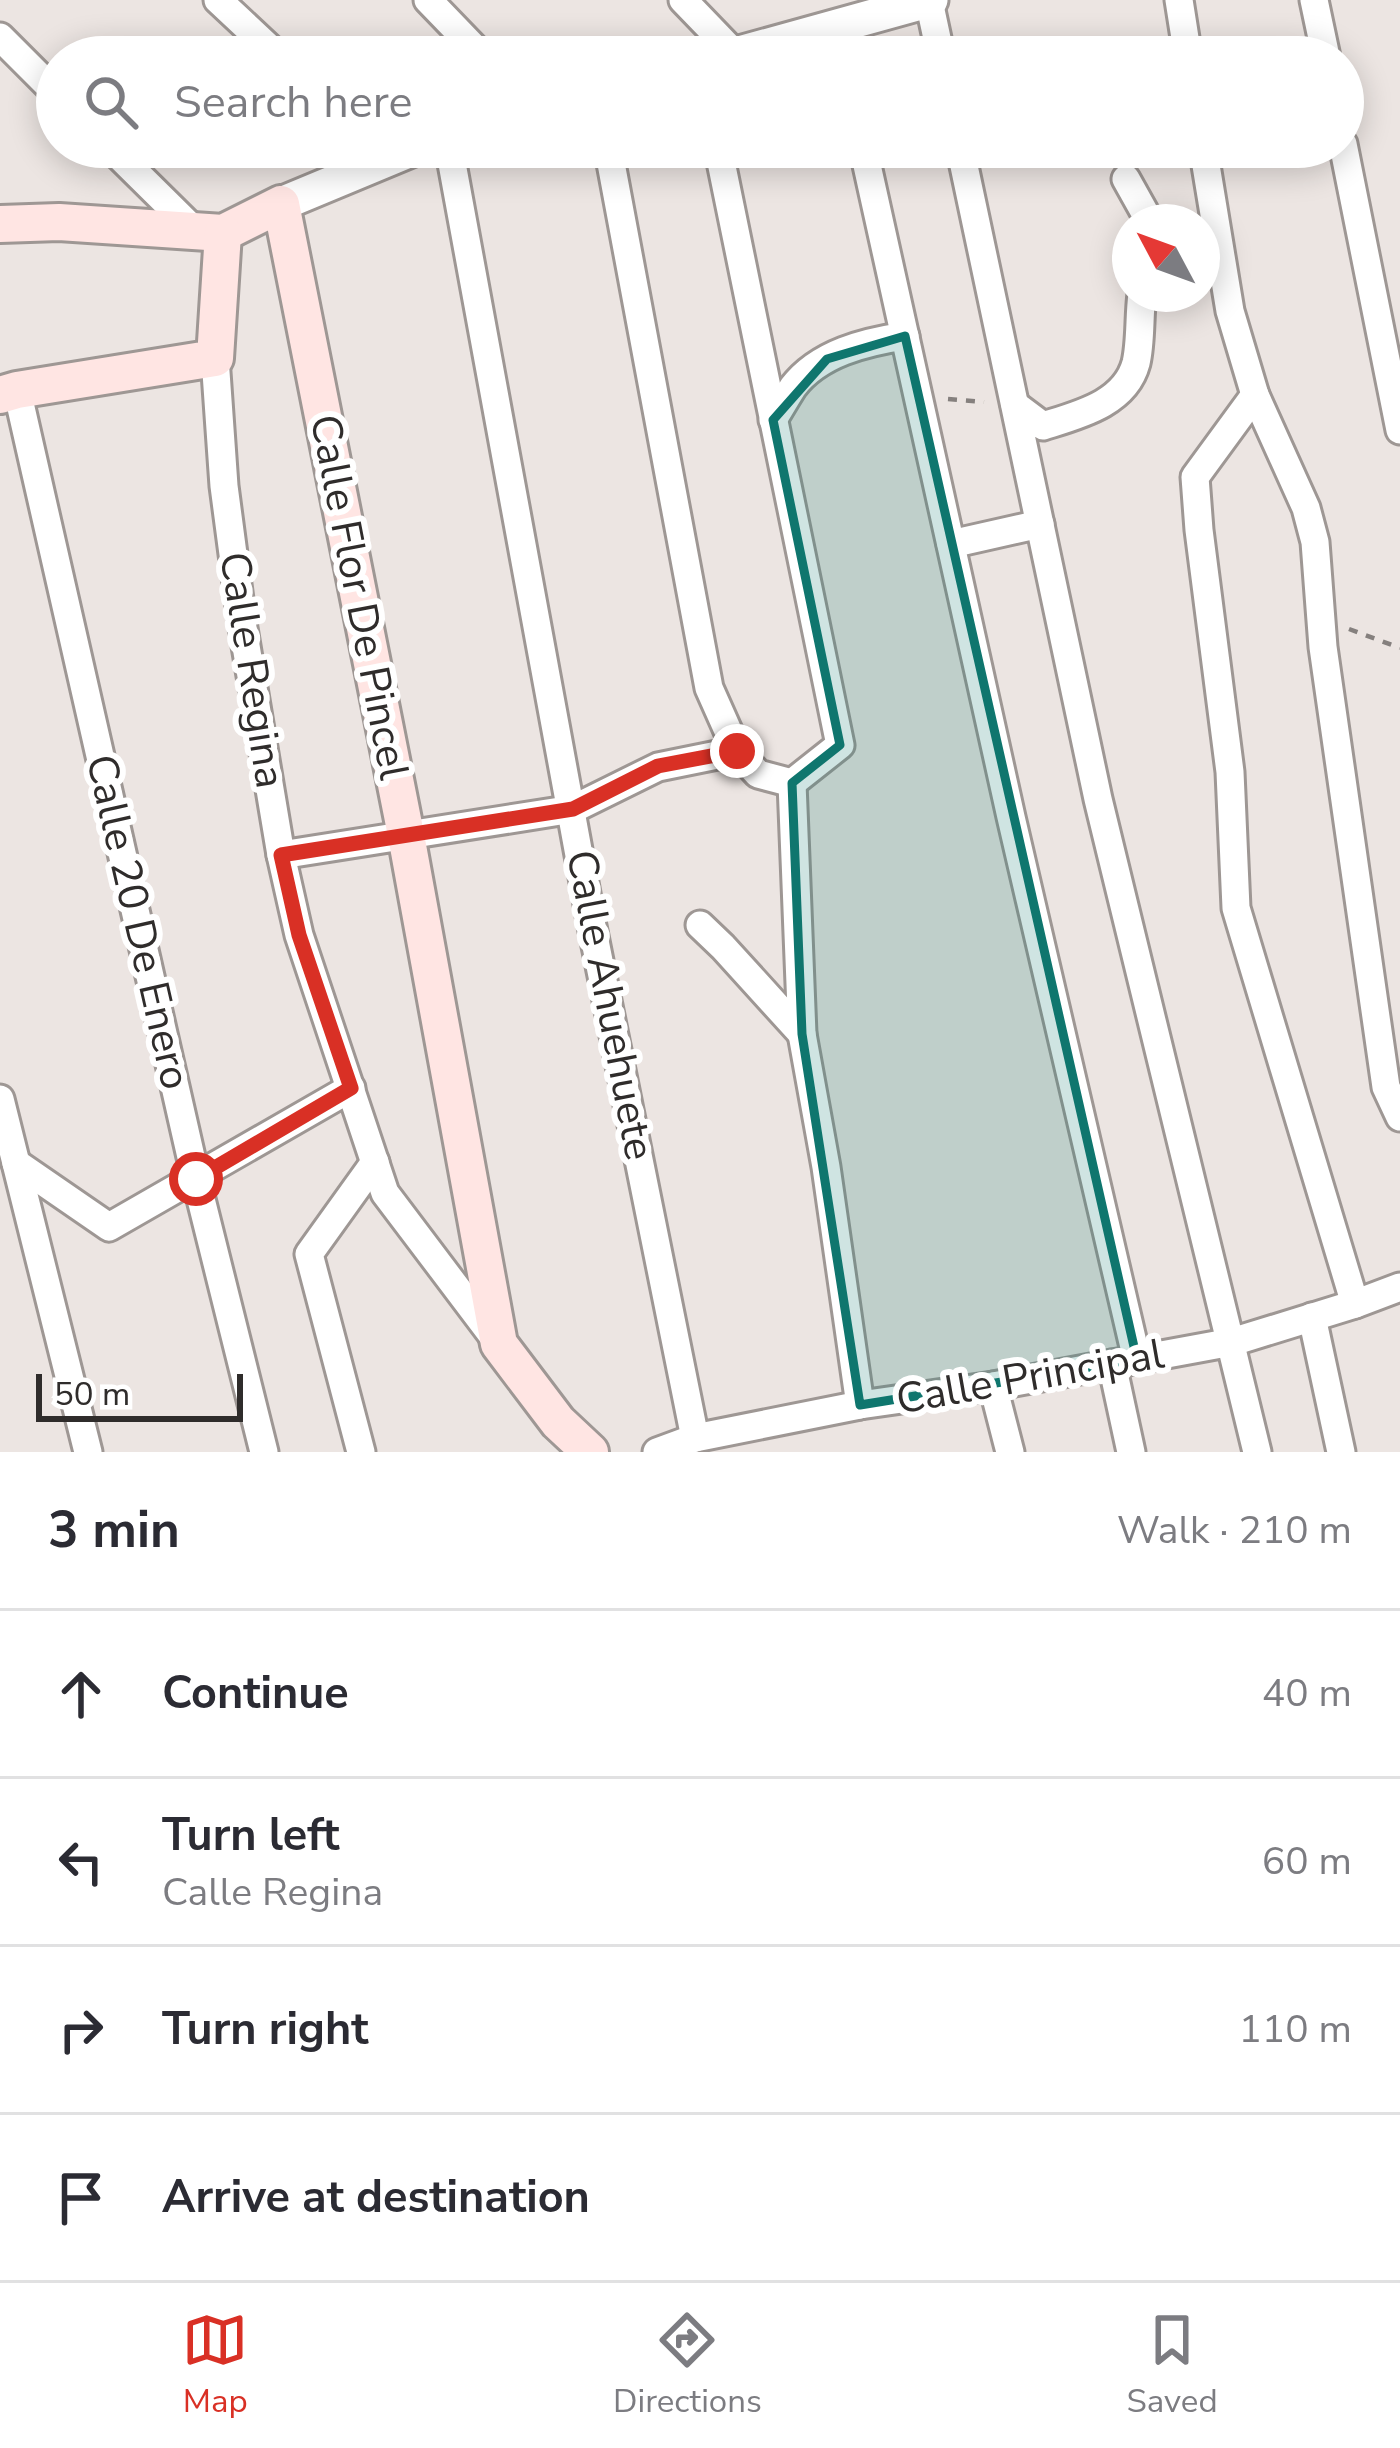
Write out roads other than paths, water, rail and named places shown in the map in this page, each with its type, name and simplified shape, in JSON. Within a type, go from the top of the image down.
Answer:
[{"type":"main road","points":[[0,224],[59,222],[209,232],[280,204]]},
{"type":"main road","name":"Calle Flor De Pincel","points":[[280,204],[406,836],[499,1343]]},
{"type":"main road","name":"Calle Regina","points":[[209,232],[215,358]]},
{"type":"main road","points":[[9,393],[215,358]]},
{"type":"main road","name":"Calle Regina","points":[[499,1343],[558,1422],[590,1452]]},
{"type":"street","points":[[218,0],[257,36]]},
{"type":"street","points":[[428,0],[463,36]]},
{"type":"street","points":[[683,0],[713,36]]},
{"type":"street","points":[[847,36],[882,6],[930,0],[937,36]]},
{"type":"street","points":[[1179,0],[1185,36]]},
{"type":"street","points":[[1314,0],[1322,36]]},
{"type":"street","points":[[0,37],[36,73]]},
{"type":"street","points":[[134,168],[209,232]]},
{"type":"street","points":[[280,204],[357,168]]},
{"type":"street","name":"Calle Ahuehuete","points":[[453,168],[592,926],[695,1438]]},
{"type":"street","points":[[612,168],[709,688],[737,751],[758,774],[792,783]]},
{"type":"street","points":[[722,168],[840,746],[792,783]]},
{"type":"street","points":[[868,168],[1125,1362],[1131,1452]]},
{"type":"street","points":[[964,168],[1098,799],[1257,1452]]},
{"type":"street","points":[[1206,168],[1230,311],[1256,395],[1306,508],[1315,542],[1323,647],[1386,1087],[1400,1117]]},
{"type":"street","points":[[1348,168],[1398,411]]},
{"type":"street","points":[[1126,178],[1140,204]]},
{"type":"street","points":[[1220,304],[1230,311]]},
{"type":"street","points":[[1015,405],[1043,426],[1095,409],[1120,389],[1136,365],[1140,312]]},
{"type":"street","points":[[772,420],[796,383],[827,359],[867,342],[905,336]]},
{"type":"street","name":"Calle Regina","points":[[215,358],[224,486],[242,622],[299,935],[385,1193],[499,1343]]},
{"type":"street","name":"Calle 20 De Enero","points":[[9,393],[264,1452]]},
{"type":"street","points":[[1256,395],[1195,477],[1230,772],[1236,908],[1355,1304]]},
{"type":"street","points":[[951,544],[1040,524]]},
{"type":"street","points":[[281,855],[573,809],[658,766],[737,751]]},
{"type":"street","points":[[792,783],[802,1034],[860,1405]]},
{"type":"street","points":[[700,925],[802,1034]]},
{"type":"street","points":[[16,1163],[109,1228],[351,1088]]},
{"type":"street","points":[[0,1099],[88,1452]]},
{"type":"street","points":[[361,1452],[309,1254],[375,1162]]},
{"type":"street","name":"Calle Principal","points":[[657,1452],[695,1438],[860,1405],[1232,1342],[1400,1287]]},
{"type":"street","points":[[1312,1317],[1341,1452]]},
{"type":"street","points":[[993,1386],[1010,1452]]}]
